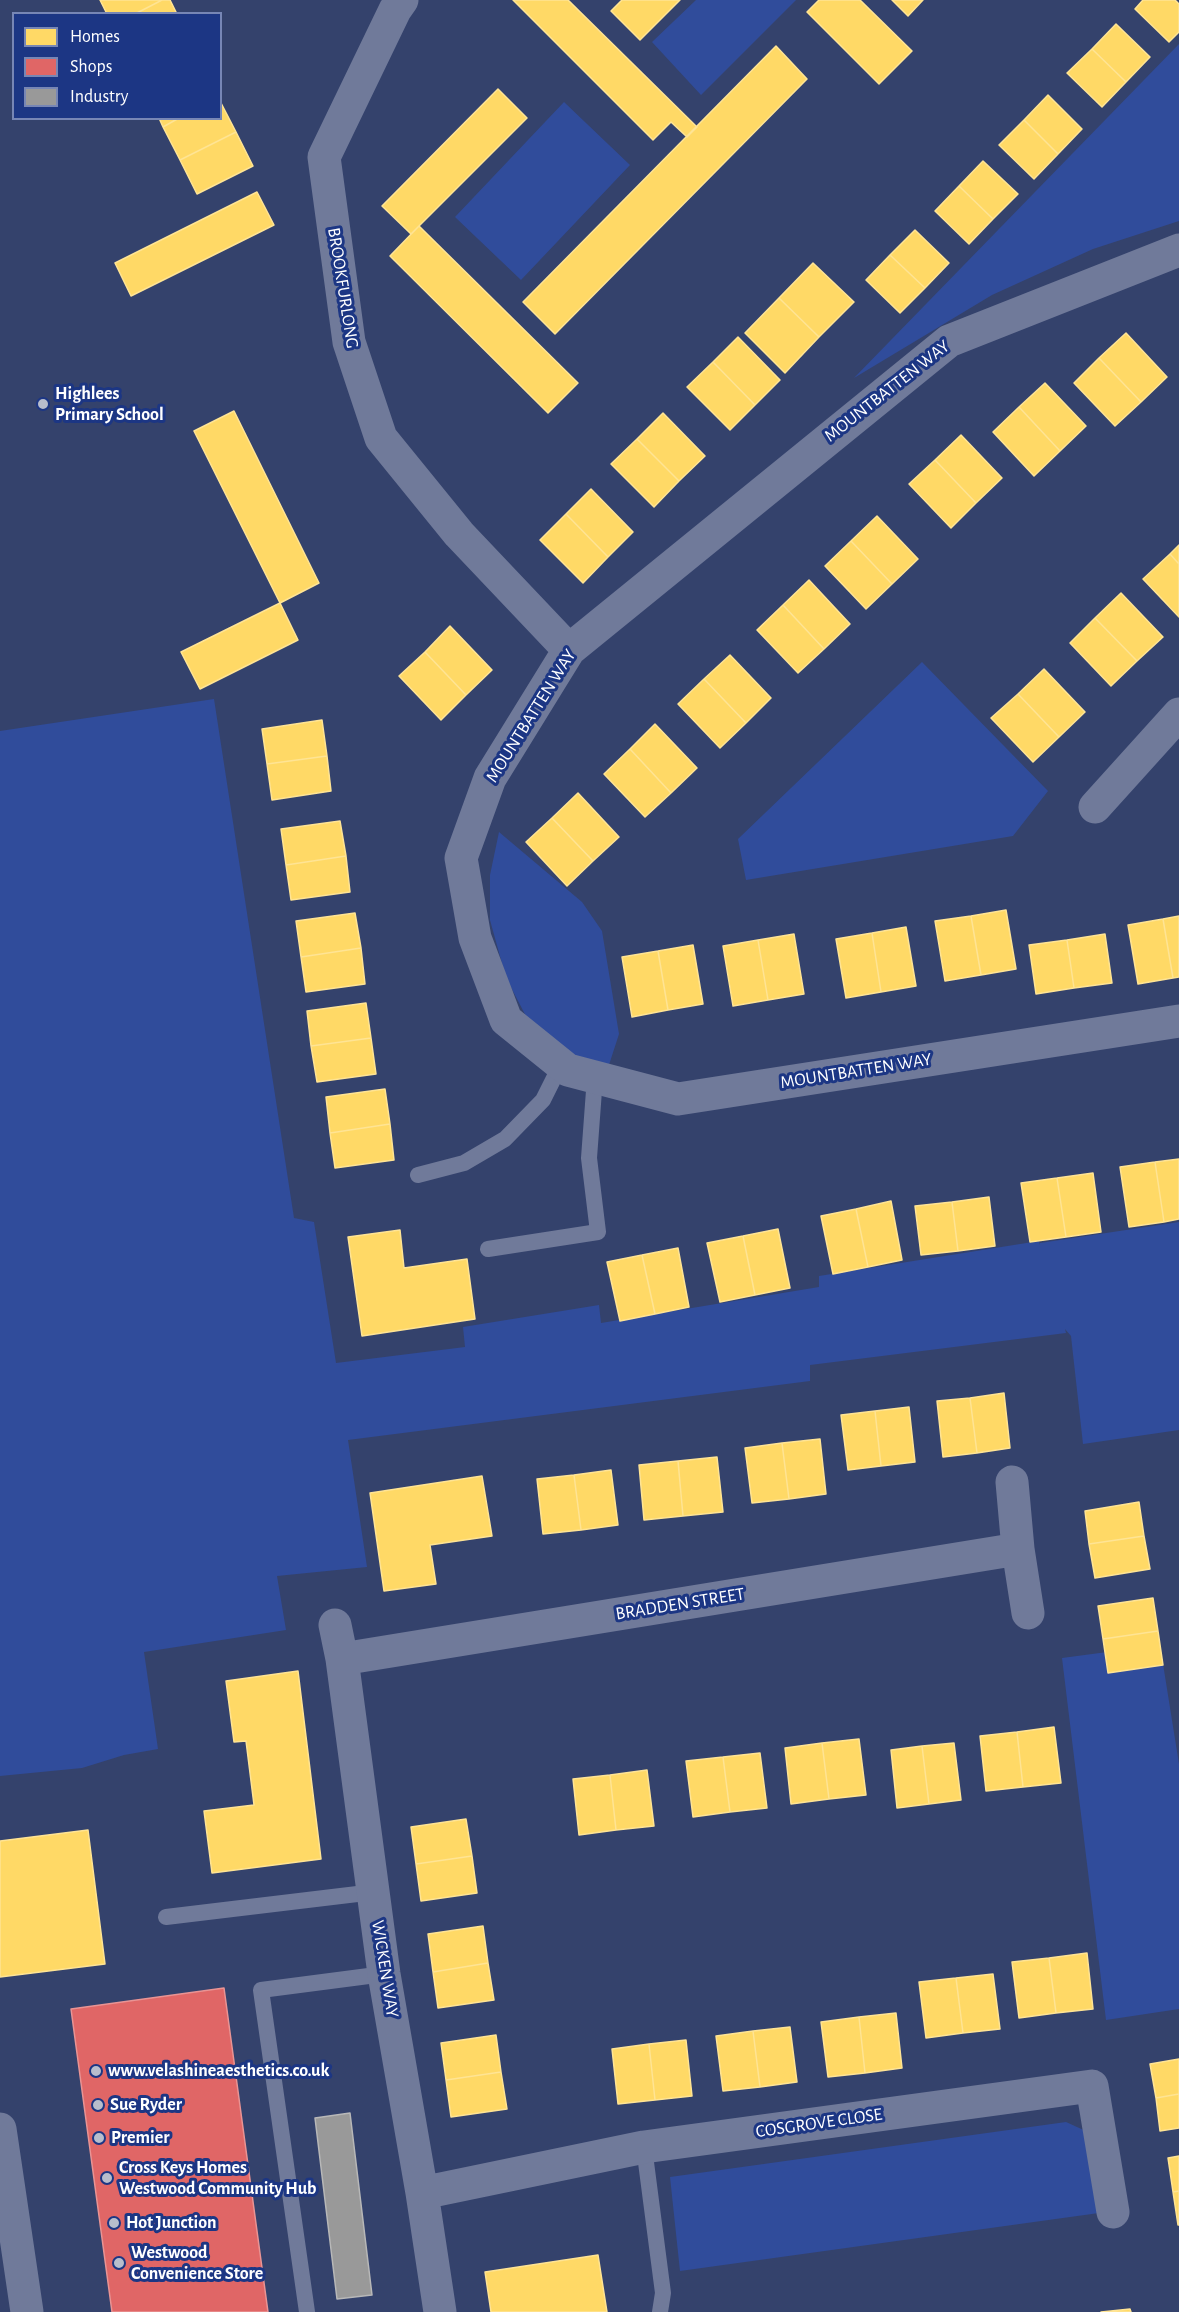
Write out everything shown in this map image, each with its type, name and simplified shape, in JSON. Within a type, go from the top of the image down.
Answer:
[{"type":"street","name":"BROOKFURLONG","points":[[394,3],[324,157],[349,342],[381,438],[459,534],[569,650]]},
{"type":"street","name":"MOUNTBATTEN WAY","points":[[1179,250],[949,340],[569,650],[490,778],[461,858],[475,938],[506,1020],[568,1070],[678,1099],[1179,1021]]},
{"type":"street","points":[[1095,807],[1179,714]]},
{"type":"street","points":[[1012,1482],[1018,1549],[1028,1613]]},
{"type":"street","name":"BRADDEN STREET","points":[[342,1659],[1018,1549]]},
{"type":"street","name":"WICKEN WAY","points":[[336,1625],[384,1974],[440,2312]]},
{"type":"street","name":"COSGROVE CLOSE","points":[[422,2193],[644,2147],[1092,2086],[1113,2212]]},
{"type":"street","points":[[0,2129],[27,2312]]},
{"type":"lane","points":[[418,1175],[464,1163],[505,1139],[543,1100],[561,1064]]},
{"type":"lane","points":[[488,1249],[598,1232],[589,1158],[595,1077]]},
{"type":"lane","points":[[166,1917],[374,1892]]},
{"type":"lane","points":[[307,2312],[261,1990],[384,1974]]},
{"type":"lane","points":[[644,2147],[663,2293],[660,2312]]},
{"type":"shaded area","points":[[696,0],[796,0],[701,95],[652,42]]},
{"type":"shaded area","points":[[1179,44],[1179,221],[1093,249],[992,295],[854,378]]},
{"type":"shaded area","points":[[564,102],[630,165],[521,280],[455,217]]},
{"type":"shaded area","points":[[922,662],[1048,791],[1013,836],[746,880],[738,839]]},
{"type":"shaded area","points":[[214,699],[294,1218],[314,1222],[336,1363],[465,1347],[463,1327],[599,1305],[601,1323],[819,1287],[819,1276],[1039,1241],[1040,1245],[1040,1243],[1179,1222],[1179,1430],[1083,1444],[1071,1336],[1065,1329],[1066,1333],[810,1365],[810,1381],[348,1440],[367,1567],[277,1576],[286,1630],[144,1652],[158,1749],[124,1755],[82,1768],[0,1776],[0,731]]},
{"type":"shaded area","points":[[499,832],[582,902],[602,931],[619,1034],[608,1068],[574,1057],[528,1020],[506,978],[490,920],[490,875]]},
{"type":"shaded area","points":[[1160,1645],[1179,1764],[1179,2009],[1106,2020],[1062,1658]]},
{"type":"shaded area","points":[[1066,2122],[1088,2132],[1099,2213],[680,2271],[670,2177]]},
{"type":"building: Homes","points":[[100,0],[162,0],[139,12],[106,12]]},
{"type":"building: Homes","points":[[162,0],[170,0],[176,12],[139,12]]},
{"type":"building: Homes","points":[[513,0],[568,0],[697,127],[687,137],[671,122],[653,140]]},
{"type":"building: Homes","points":[[622,0],[680,0],[640,40],[611,11]]},
{"type":"building: Homes","points":[[819,0],[860,0],[912,51],[879,84],[807,12]]},
{"type":"building: Homes","points":[[892,0],[923,0],[908,16]]},
{"type":"building: Homes","points":[[1143,0],[1175,0],[1179,4],[1179,32],[1169,42],[1135,9]]},
{"type":"building: Homes","points":[[1116,24],[1150,57],[1126,82],[1092,49]]},
{"type":"building: Homes","points":[[776,46],[807,79],[555,334],[523,302]]},
{"type":"building: Homes","points":[[1092,49],[1126,82],[1102,107],[1067,73]]},
{"type":"building: Homes","points":[[498,89],[527,118],[411,234],[382,206]]},
{"type":"building: Homes","points":[[1048,95],[1082,129],[1058,154],[1024,120]]},
{"type":"building: Homes","points":[[222,105],[236,132],[180,160],[163,127],[175,120],[222,120]]},
{"type":"building: Homes","points":[[160,120],[175,120],[163,127]]},
{"type":"building: Homes","points":[[1024,120],[1058,154],[1034,179],[999,145]]},
{"type":"building: Homes","points":[[236,132],[253,166],[197,194],[180,160]]},
{"type":"building: Homes","points":[[983,161],[1018,194],[993,219],[959,186]]},
{"type":"building: Homes","points":[[959,186],[993,219],[969,244],[935,211]]},
{"type":"building: Homes","points":[[257,192],[274,225],[131,296],[115,263]]},
{"type":"building: Homes","points":[[419,226],[578,383],[548,413],[390,256]]},
{"type":"building: Homes","points":[[915,230],[949,263],[925,288],[890,255]]},
{"type":"building: Homes","points":[[890,255],[925,288],[900,313],[866,280]]},
{"type":"building: Homes","points":[[813,263],[854,302],[819,337],[779,298]]},
{"type":"building: Homes","points":[[779,298],[819,337],[785,373],[745,333]]},
{"type":"building: Homes","points":[[1126,333],[1167,377],[1141,402],[1099,358]]},
{"type":"building: Homes","points":[[738,337],[780,380],[755,405],[713,362]]},
{"type":"building: Homes","points":[[1099,358],[1141,402],[1115,426],[1074,383]]},
{"type":"building: Homes","points":[[713,362],[755,405],[730,430],[687,387]]},
{"type":"building: Homes","points":[[1045,383],[1086,426],[1060,451],[1019,407]]},
{"type":"building: Homes","points":[[1019,407],[1060,451],[1034,476],[993,432]]},
{"type":"building: Homes","points":[[234,411],[319,583],[280,603],[194,431]]},
{"type":"building: Homes","points":[[663,413],[705,456],[679,481],[637,439]]},
{"type":"building: Homes","points":[[961,435],[1002,478],[976,503],[935,460]]},
{"type":"building: Homes","points":[[637,439],[679,481],[654,507],[611,464]]},
{"type":"building: Homes","points":[[935,460],[976,503],[951,528],[909,484]]},
{"type":"building: Homes","points":[[591,489],[633,532],[608,557],[566,514]]},
{"type":"building: Homes","points":[[566,514],[608,557],[583,583],[540,540]]},
{"type":"building: Homes","points":[[877,516],[918,559],[892,584],[851,541]]},
{"type":"building: Homes","points":[[851,541],[892,584],[866,609],[825,566]]},
{"type":"building: Homes","points":[[1179,545],[1179,564],[1170,554]]},
{"type":"building: Homes","points":[[1170,554],[1179,564],[1179,617],[1143,579]]},
{"type":"building: Homes","points":[[809,580],[850,624],[824,649],[783,605]]},
{"type":"building: Homes","points":[[1121,593],[1163,637],[1137,661],[1095,618]]},
{"type":"building: Homes","points":[[280,603],[298,640],[200,689],[181,652]]},
{"type":"building: Homes","points":[[783,605],[824,649],[798,673],[757,630]]},
{"type":"building: Homes","points":[[1095,618],[1137,661],[1111,686],[1070,643]]},
{"type":"building: Homes","points":[[450,626],[492,670],[466,695],[425,652]]},
{"type":"building: Homes","points":[[425,652],[466,695],[441,720],[399,676]]},
{"type":"building: Homes","points":[[730,655],[771,698],[746,723],[704,679]]},
{"type":"building: Homes","points":[[1044,669],[1085,712],[1059,737],[1018,694]]},
{"type":"building: Homes","points":[[704,679],[746,723],[720,748],[678,704]]},
{"type":"building: Homes","points":[[1018,694],[1059,737],[1033,762],[991,718]]},
{"type":"building: Homes","points":[[322,720],[327,756],[267,764],[262,729]]},
{"type":"building: Homes","points":[[655,724],[697,768],[671,793],[630,749]]},
{"type":"building: Homes","points":[[630,749],[671,793],[645,817],[604,774]]},
{"type":"building: Homes","points":[[327,756],[331,791],[272,800],[267,764]]},
{"type":"building: Homes","points":[[578,793],[619,837],[593,861],[552,818]]},
{"type":"building: Homes","points":[[552,818],[593,861],[567,886],[526,842]]},
{"type":"building: Homes","points":[[340,821],[346,856],[286,865],[281,829]]},
{"type":"building: Homes","points":[[346,856],[350,892],[291,900],[286,865]]},
{"type":"building: Homes","points":[[1006,910],[1016,969],[981,975],[971,916]]},
{"type":"building: Homes","points":[[355,913],[361,948],[301,957],[296,921]]},
{"type":"building: Homes","points":[[971,916],[981,975],[945,981],[935,921]]},
{"type":"building: Homes","points":[[1179,916],[1179,977],[1173,978],[1163,919]]},
{"type":"building: Homes","points":[[1163,919],[1173,978],[1138,984],[1128,925]]},
{"type":"building: Homes","points":[[906,927],[916,986],[881,992],[872,933]]},
{"type":"building: Homes","points":[[872,933],[881,992],[846,998],[836,939]]},
{"type":"building: Homes","points":[[794,934],[804,994],[768,1000],[758,940]]},
{"type":"building: Homes","points":[[1105,934],[1112,983],[1074,988],[1067,940]]},
{"type":"building: Homes","points":[[758,940],[768,1000],[733,1006],[723,946]]},
{"type":"building: Homes","points":[[1067,940],[1074,988],[1036,994],[1029,945]]},
{"type":"building: Homes","points":[[693,945],[703,1004],[668,1010],[658,951]]},
{"type":"building: Homes","points":[[361,948],[365,984],[306,992],[301,957]]},
{"type":"building: Homes","points":[[658,951],[668,1010],[632,1017],[622,957]]},
{"type":"building: Homes","points":[[366,1003],[371,1038],[311,1046],[307,1011]]},
{"type":"building: Homes","points":[[371,1038],[376,1074],[317,1082],[311,1046]]},
{"type":"building: Homes","points":[[385,1089],[390,1124],[330,1133],[326,1097]]},
{"type":"building: Homes","points":[[390,1124],[394,1160],[335,1168],[330,1133]]},
{"type":"building: Homes","points":[[1179,1159],[1179,1219],[1164,1222],[1155,1162]]},
{"type":"building: Homes","points":[[1155,1162],[1164,1222],[1129,1227],[1120,1167]]},
{"type":"building: Homes","points":[[1093,1173],[1101,1232],[1066,1237],[1057,1178]]},
{"type":"building: Homes","points":[[1057,1178],[1066,1237],[1030,1242],[1021,1183]]},
{"type":"building: Homes","points":[[989,1197],[995,1246],[958,1251],[952,1202]]},
{"type":"building: Homes","points":[[891,1201],[902,1260],[868,1267],[856,1209]]},
{"type":"building: Homes","points":[[952,1202],[958,1251],[921,1255],[915,1206]]},
{"type":"building: Homes","points":[[856,1209],[868,1267],[833,1274],[821,1216]]},
{"type":"building: Homes","points":[[778,1229],[790,1288],[755,1295],[743,1236]]},
{"type":"building: Homes","points":[[400,1230],[404,1268],[467,1259],[475,1319],[362,1336],[348,1237]]},
{"type":"building: Homes","points":[[743,1236],[755,1295],[720,1302],[707,1243]]},
{"type":"building: Homes","points":[[678,1248],[689,1307],[655,1314],[642,1255]]},
{"type":"building: Homes","points":[[642,1255],[655,1314],[620,1321],[607,1262]]},
{"type":"building: Homes","points":[[1004,1393],[1010,1448],[977,1453],[970,1398]]},
{"type":"building: Homes","points":[[970,1398],[977,1453],[943,1457],[937,1401]]},
{"type":"building: Homes","points":[[909,1407],[915,1462],[881,1466],[875,1411]]},
{"type":"building: Homes","points":[[875,1411],[881,1466],[848,1470],[841,1415]]},
{"type":"building: Homes","points":[[820,1439],[826,1494],[789,1499],[782,1443]]},
{"type":"building: Homes","points":[[782,1443],[789,1499],[752,1503],[745,1448]]},
{"type":"building: Homes","points":[[717,1457],[723,1512],[683,1516],[678,1461]]},
{"type":"building: Homes","points":[[678,1461],[683,1516],[644,1520],[639,1465]]},
{"type":"building: Homes","points":[[611,1470],[618,1525],[581,1530],[574,1475]]},
{"type":"building: Homes","points":[[574,1475],[581,1530],[543,1534],[537,1479]]},
{"type":"building: Homes","points":[[482,1476],[492,1536],[430,1545],[436,1584],[384,1591],[370,1493]]},
{"type":"building: Homes","points":[[1139,1502],[1144,1536],[1089,1544],[1085,1511]]},
{"type":"building: Homes","points":[[1144,1536],[1150,1569],[1095,1578],[1089,1544]]},
{"type":"building: Homes","points":[[1153,1598],[1158,1631],[1103,1639],[1098,1606]]},
{"type":"building: Homes","points":[[1158,1631],[1163,1665],[1108,1673],[1103,1639]]},
{"type":"building: Homes","points":[[298,1671],[321,1859],[212,1873],[204,1811],[254,1805],[246,1741],[234,1742],[226,1681]]},
{"type":"building: Homes","points":[[1054,1727],[1061,1783],[1023,1787],[1017,1732]]},
{"type":"building: Homes","points":[[1017,1732],[1023,1787],[986,1791],[980,1736]]},
{"type":"building: Homes","points":[[859,1739],[866,1795],[829,1799],[822,1743]]},
{"type":"building: Homes","points":[[822,1743],[829,1799],[791,1804],[785,1748]]},
{"type":"building: Homes","points":[[954,1743],[961,1800],[929,1804],[922,1746]]},
{"type":"building: Homes","points":[[922,1746],[929,1804],[897,1808],[891,1750]]},
{"type":"building: Homes","points":[[760,1753],[767,1808],[730,1812],[723,1757]]},
{"type":"building: Homes","points":[[723,1757],[730,1812],[693,1817],[686,1761]]},
{"type":"building: Homes","points":[[647,1770],[654,1826],[616,1830],[610,1775]]},
{"type":"building: Homes","points":[[610,1775],[616,1830],[579,1835],[573,1779]]},
{"type":"building: Homes","points":[[466,1819],[472,1856],[416,1864],[411,1827]]},
{"type":"building: Homes","points":[[88,1830],[105,1964],[0,1977],[0,1841]]},
{"type":"building: Homes","points":[[472,1856],[477,1893],[421,1901],[416,1864]]},
{"type":"building: Homes","points":[[483,1926],[488,1963],[433,1972],[428,1934]]},
{"type":"building: Homes","points":[[1087,1953],[1093,2009],[1056,2013],[1049,1958]]},
{"type":"building: Homes","points":[[1049,1958],[1056,2013],[1019,2018],[1012,1962]]},
{"type":"building: Homes","points":[[488,1963],[494,2000],[438,2008],[433,1972]]},
{"type":"building: Homes","points":[[993,1974],[1000,2029],[963,2033],[956,1978]]},
{"type":"building: Homes","points":[[956,1978],[963,2033],[926,2038],[919,1982]]},
{"type":"building: Homes","points":[[896,2013],[902,2068],[865,2073],[859,2017]]},
{"type":"building: Homes","points":[[859,2017],[865,2073],[828,2077],[821,2022]]},
{"type":"building: Homes","points":[[790,2027],[797,2082],[760,2087],[753,2031]]},
{"type":"building: Homes","points":[[753,2031],[760,2087],[723,2091],[716,2036]]},
{"type":"building: Homes","points":[[496,2035],[501,2072],[446,2080],[441,2043]]},
{"type":"building: Homes","points":[[686,2040],[692,2096],[655,2100],[649,2044]]},
{"type":"building: Homes","points":[[649,2044],[655,2100],[618,2104],[612,2049]]},
{"type":"building: Homes","points":[[1179,2059],[1179,2094],[1156,2098],[1150,2064]]},
{"type":"building: Homes","points":[[501,2072],[507,2109],[451,2117],[446,2080]]},
{"type":"building: Homes","points":[[1179,2094],[1179,2128],[1160,2131],[1156,2098]]},
{"type":"building: Homes","points":[[1179,2156],[1179,2191],[1173,2192],[1168,2158]]},
{"type":"building: Homes","points":[[1179,2191],[1179,2225],[1178,2225],[1173,2192]]},
{"type":"building: Homes","points":[[598,2255],[607,2312],[491,2312],[485,2272]]},
{"type":"building: Homes","points":[[1130,2309],[1131,2312],[1101,2312]]},
{"type":"building: Shops","points":[[224,1988],[268,2312],[112,2312],[71,2009]]},
{"type":"building: Industry","points":[[350,2113],[372,2295],[337,2299],[315,2118]]},
{"type":"place","name":"Highlees Primary School","points":[[43,404]]},
{"type":"place","name":"www.velashineaesthetics.co.uk","points":[[96,2071]]},
{"type":"place","name":"Sue Ryder","points":[[98,2105]]},
{"type":"place","name":"Premier","points":[[99,2138]]},
{"type":"place","name":"Cross Keys Homes Westwood Community Hub","points":[[107,2178]]},
{"type":"place","name":"Hot Junction","points":[[114,2223]]},
{"type":"place","name":"Westwood Convenience Store","points":[[119,2263]]}]
